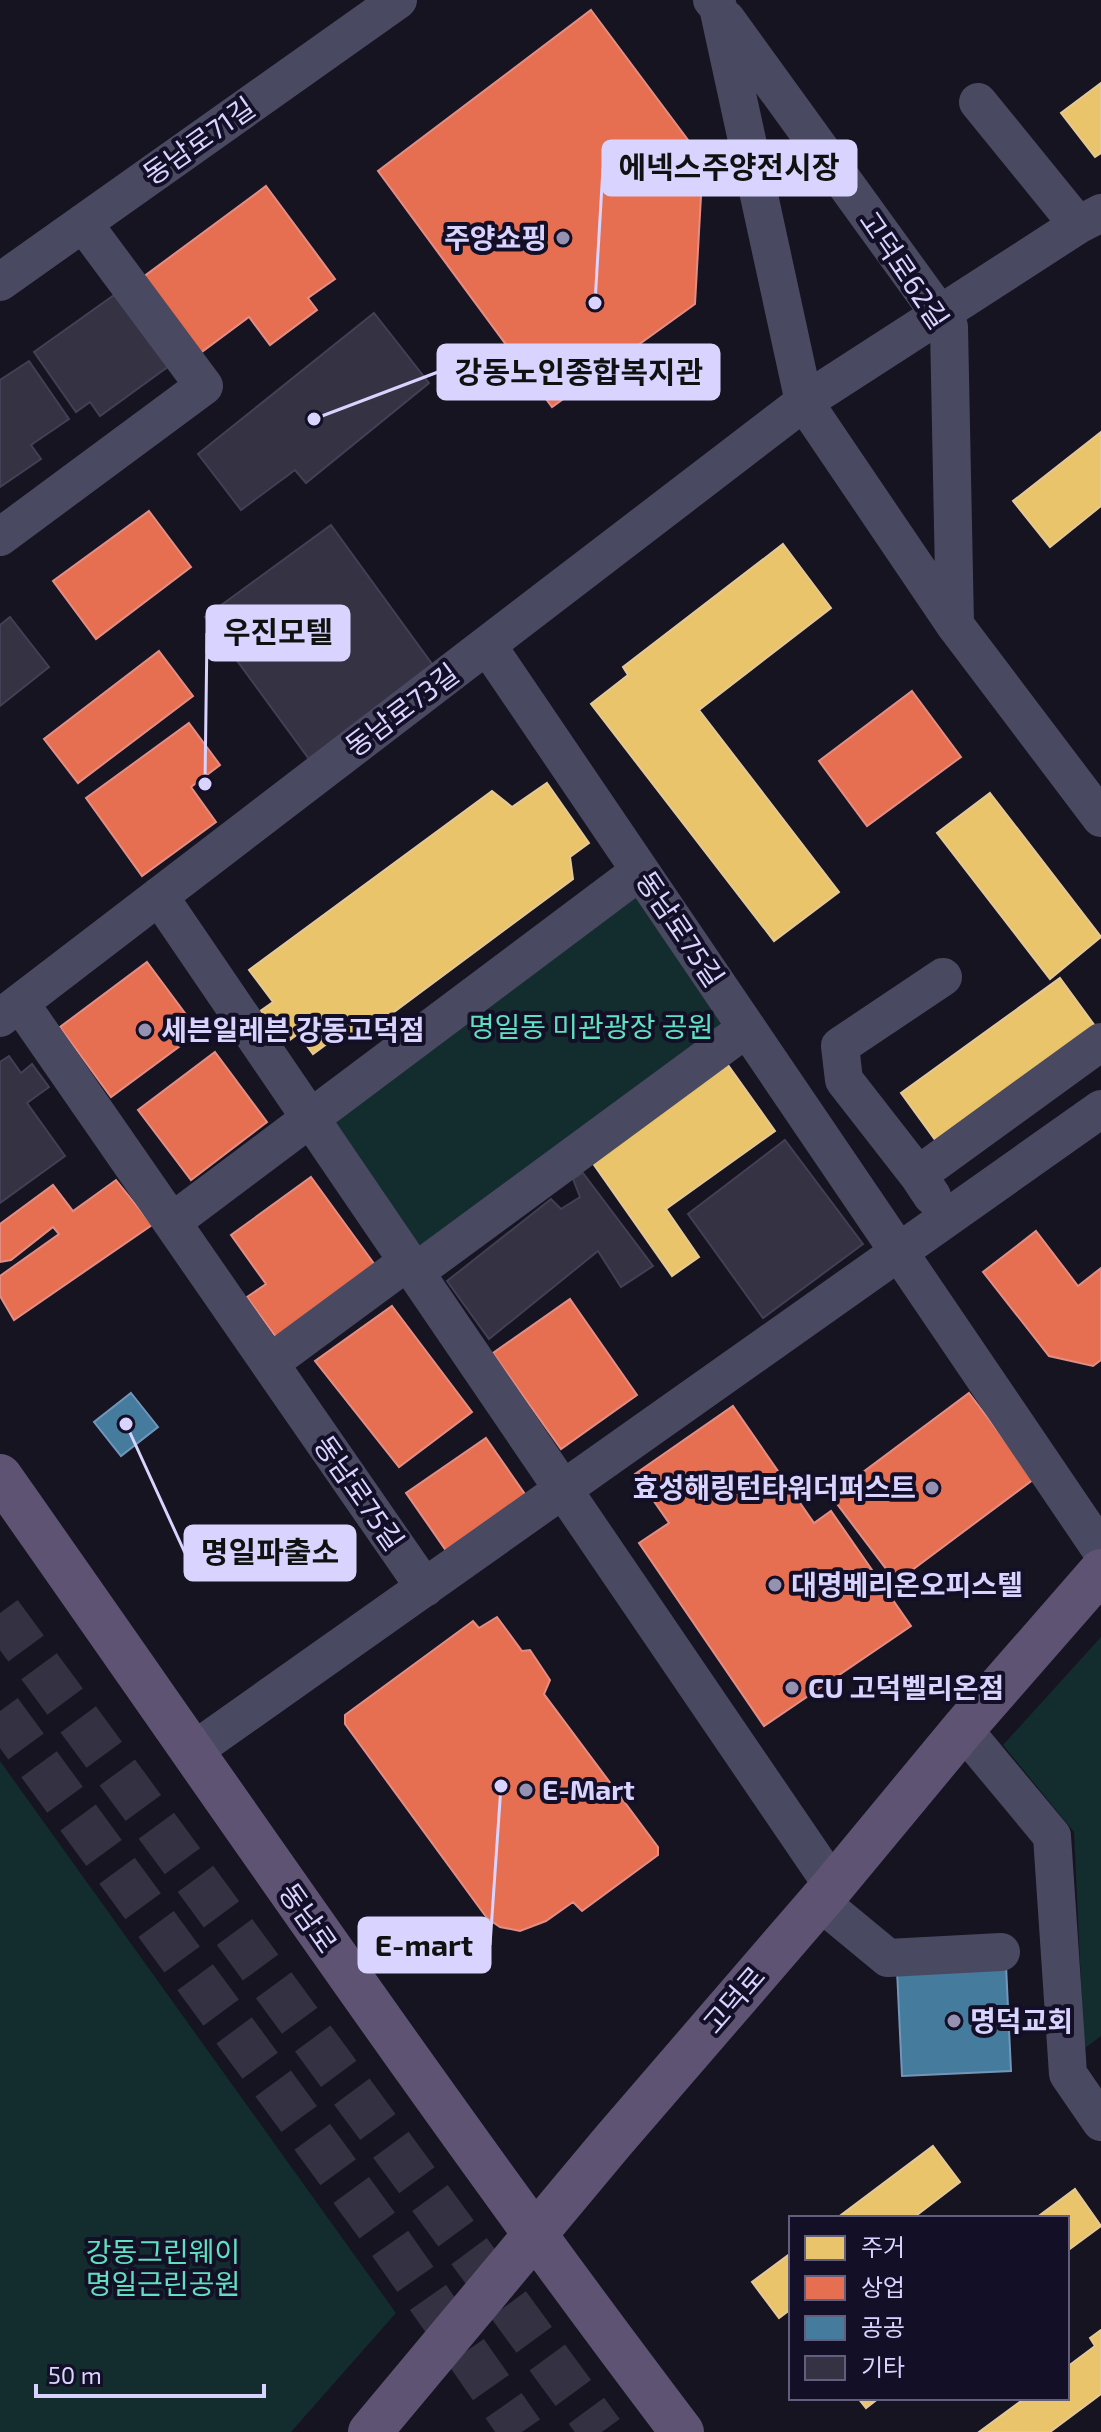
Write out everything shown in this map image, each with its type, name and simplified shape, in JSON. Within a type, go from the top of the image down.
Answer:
[{"type":"main road","name":"동남로","points":[[0,1476],[315,1928],[593,2315],[682,2432]]},
{"type":"main road","name":"고덕로","points":[[370,2432],[613,2141],[1101,1571]]},
{"type":"street","name":"동남로71길","points":[[0,282],[398,0]]},
{"type":"street","name":"고덕로62길","points":[[715,4],[949,327],[955,625]]},
{"type":"street","name":"고덕로62길","points":[[715,4],[804,402],[955,625],[1101,818]]},
{"type":"street","points":[[978,102],[1090,219]]},
{"type":"street","name":"동남로73길","points":[[10,1010],[804,402],[1090,219]]},
{"type":"street","points":[[0,537],[204,386],[83,223]]},
{"type":"street","name":"동남로75길","points":[[487,645],[1101,1550]]},
{"type":"street","points":[[172,1222],[640,871]]},
{"type":"street","points":[[159,896],[562,1491],[826,1893],[888,1958],[1001,1952]]},
{"type":"street","points":[[943,977],[840,1046],[844,1080],[918,1175],[946,1219]]},
{"type":"street","name":"동남로75길","points":[[10,1010],[172,1222],[425,1588]]},
{"type":"street","points":[[270,1363],[747,1028]]},
{"type":"street","points":[[918,1175],[1101,1042]]},
{"type":"street","points":[[193,1751],[1101,1109]]},
{"type":"street","points":[[963,1729],[1052,1836],[1068,2074],[1101,2122]]},
{"type":"green space","name":"명일동 미관광장 공원","points":[[638,888],[733,1025],[418,1256],[325,1121]]},
{"type":"green space","points":[[1101,1637],[1101,2036],[1084,2049],[1074,1832],[1003,1745]]},
{"type":"green space","name":"강동그린웨이 명일근린공원","points":[[0,1761],[396,2313],[291,2432],[0,2432]]},
{"type":"building: 주거","points":[[1101,83],[1101,153],[1095,157],[1061,113]]},
{"type":"building: 주거","points":[[1101,432],[1101,506],[1050,547],[1013,501]]},
{"type":"building: 주거","points":[[783,544],[831,608],[699,710],[839,892],[774,941],[591,704],[628,675],[623,667]]},
{"type":"building: 주거","points":[[547,783],[589,843],[570,857],[573,879],[355,1041],[347,1029],[313,1054],[298,1034],[280,1047],[256,1014],[273,1002],[249,970],[492,791],[512,807]]},
{"type":"building: 주거","points":[[990,793],[1101,937],[1050,979],[937,833]]},
{"type":"building: 주거","points":[[1060,978],[1095,1026],[936,1141],[901,1093]]},
{"type":"building: 주거","points":[[728,1065],[775,1131],[666,1209],[699,1257],[672,1276],[592,1162]]},
{"type":"building: 주거","points":[[933,2146],[960,2182],[916,2216],[840,2216]]},
{"type":"building: 주거","points":[[1075,2189],[1101,2226],[1069,2250],[1069,2216],[1039,2216]]},
{"type":"building: 주거","points":[[789,2254],[789,2310],[779,2318],[752,2282]]},
{"type":"building: 주거","points":[[1101,2330],[1101,2394],[1050,2432],[979,2432],[1022,2400],[1069,2400],[1069,2366],[1095,2346],[1090,2338]]},
{"type":"building: 주거","points":[[860,2400],[876,2400],[866,2408]]},
{"type":"building: 상업","name":"주양쇼핑","points":[[591,10],[703,160],[695,304],[552,407],[378,171]]},
{"type":"building: 상업","points":[[266,186],[335,279],[308,298],[317,310],[270,345],[249,317],[195,357],[139,280]]},
{"type":"building: 상업","points":[[149,511],[191,567],[96,639],[53,581]]},
{"type":"building: 상업","points":[[159,651],[193,696],[78,783],[44,739]]},
{"type":"building: 상업","points":[[912,691],[961,757],[867,826],[819,761]]},
{"type":"building: 상업","points":[[189,723],[220,765],[191,787],[216,822],[142,876],[86,798]]},
{"type":"building: 상업","points":[[147,962],[199,1032],[111,1097],[60,1027]]},
{"type":"building: 상업","points":[[215,1052],[267,1122],[191,1180],[138,1110]]},
{"type":"building: 상업","points":[[311,1177],[375,1265],[276,1337],[247,1297],[266,1284],[231,1235]]},
{"type":"building: 상업","points":[[116,1180],[152,1225],[14,1320],[0,1296],[0,1276],[59,1234],[53,1227],[11,1260],[0,1262],[0,1224],[53,1185],[73,1211]]},
{"type":"building: 상업","points":[[1036,1231],[1078,1286],[1101,1268],[1101,1360],[1093,1366],[1049,1356],[983,1272]]},
{"type":"building: 상업","points":[[570,1299],[637,1395],[561,1449],[493,1353]]},
{"type":"building: 상업","points":[[392,1306],[472,1412],[399,1467],[315,1361]]},
{"type":"building: 상업","name":"효성해링턴타워더퍼스트","points":[[969,1393],[1034,1479],[896,1582],[831,1496]]},
{"type":"building: 상업","name":"대명베리온오피스텔","points":[[733,1406],[814,1523],[831,1511],[911,1626],[764,1726],[639,1543],[669,1523],[635,1474]]},
{"type":"building: 상업","points":[[486,1438],[527,1497],[447,1552],[406,1493]]},
{"type":"building: 상업","name":"E-Mart","points":[[497,1617],[522,1651],[530,1650],[550,1680],[544,1694],[658,1847],[658,1855],[582,1911],[573,1902],[546,1921],[520,1931],[500,1927],[487,1918],[345,1724],[345,1715],[473,1621],[479,1628]]},
{"type":"building: 공공","points":[[131,1393],[158,1427],[121,1456],[94,1422]]},
{"type":"building: 공공","name":"명덕교회","points":[[1006,1965],[1011,2071],[902,2076],[897,1970]]},
{"type":"building: 기타","points":[[117,293],[169,366],[100,416],[90,402],[76,412],[34,352]]},
{"type":"building: 기타","points":[[374,313],[429,383],[306,483],[295,470],[241,510],[198,454]]},
{"type":"building: 기타","points":[[29,361],[69,419],[31,445],[41,459],[0,487],[0,380]]},
{"type":"building: 기타","points":[[331,525],[435,668],[309,759],[205,617]]},
{"type":"building: 기타","points":[[10,617],[49,667],[0,706],[0,625]]},
{"type":"building: 기타","points":[[9,1056],[21,1073],[32,1064],[49,1087],[27,1103],[65,1156],[0,1203],[0,1062]]},
{"type":"building: 기타","points":[[785,1140],[863,1244],[763,1318],[688,1214]]},
{"type":"building: 기타","points":[[583,1173],[653,1266],[621,1287],[598,1251],[489,1339],[447,1281],[551,1199],[561,1209],[580,1197],[573,1179]]},
{"type":"tunnel","points":[[0,1613],[602,2432]]},
{"type":"tunnel","points":[[0,1711],[390,2243],[522,2432]]},
{"type":"place","name":"주양쇼핑","points":[[563,238]]},
{"type":"place","name":"에넥스주양전시장","points":[[595,303]]},
{"type":"place","name":"강동노인종합복지관","points":[[314,419]]},
{"type":"place","name":"우진모텔","points":[[205,784]]},
{"type":"place","name":"세븐일레븐 강동고덕점","points":[[145,1030]]},
{"type":"place","name":"명일파출소","points":[[126,1424]]},
{"type":"place","name":"효성해링턴타워더퍼스트","points":[[932,1488]]},
{"type":"place","name":"대명베리온오피스텔","points":[[775,1585]]},
{"type":"place","name":"CU 고덕벨리온점","points":[[792,1688]]},
{"type":"place","name":"E-mart","points":[[501,1786]]},
{"type":"place","name":"E-Mart","points":[[526,1790]]},
{"type":"place","name":"명덕교회","points":[[954,2021]]}]
